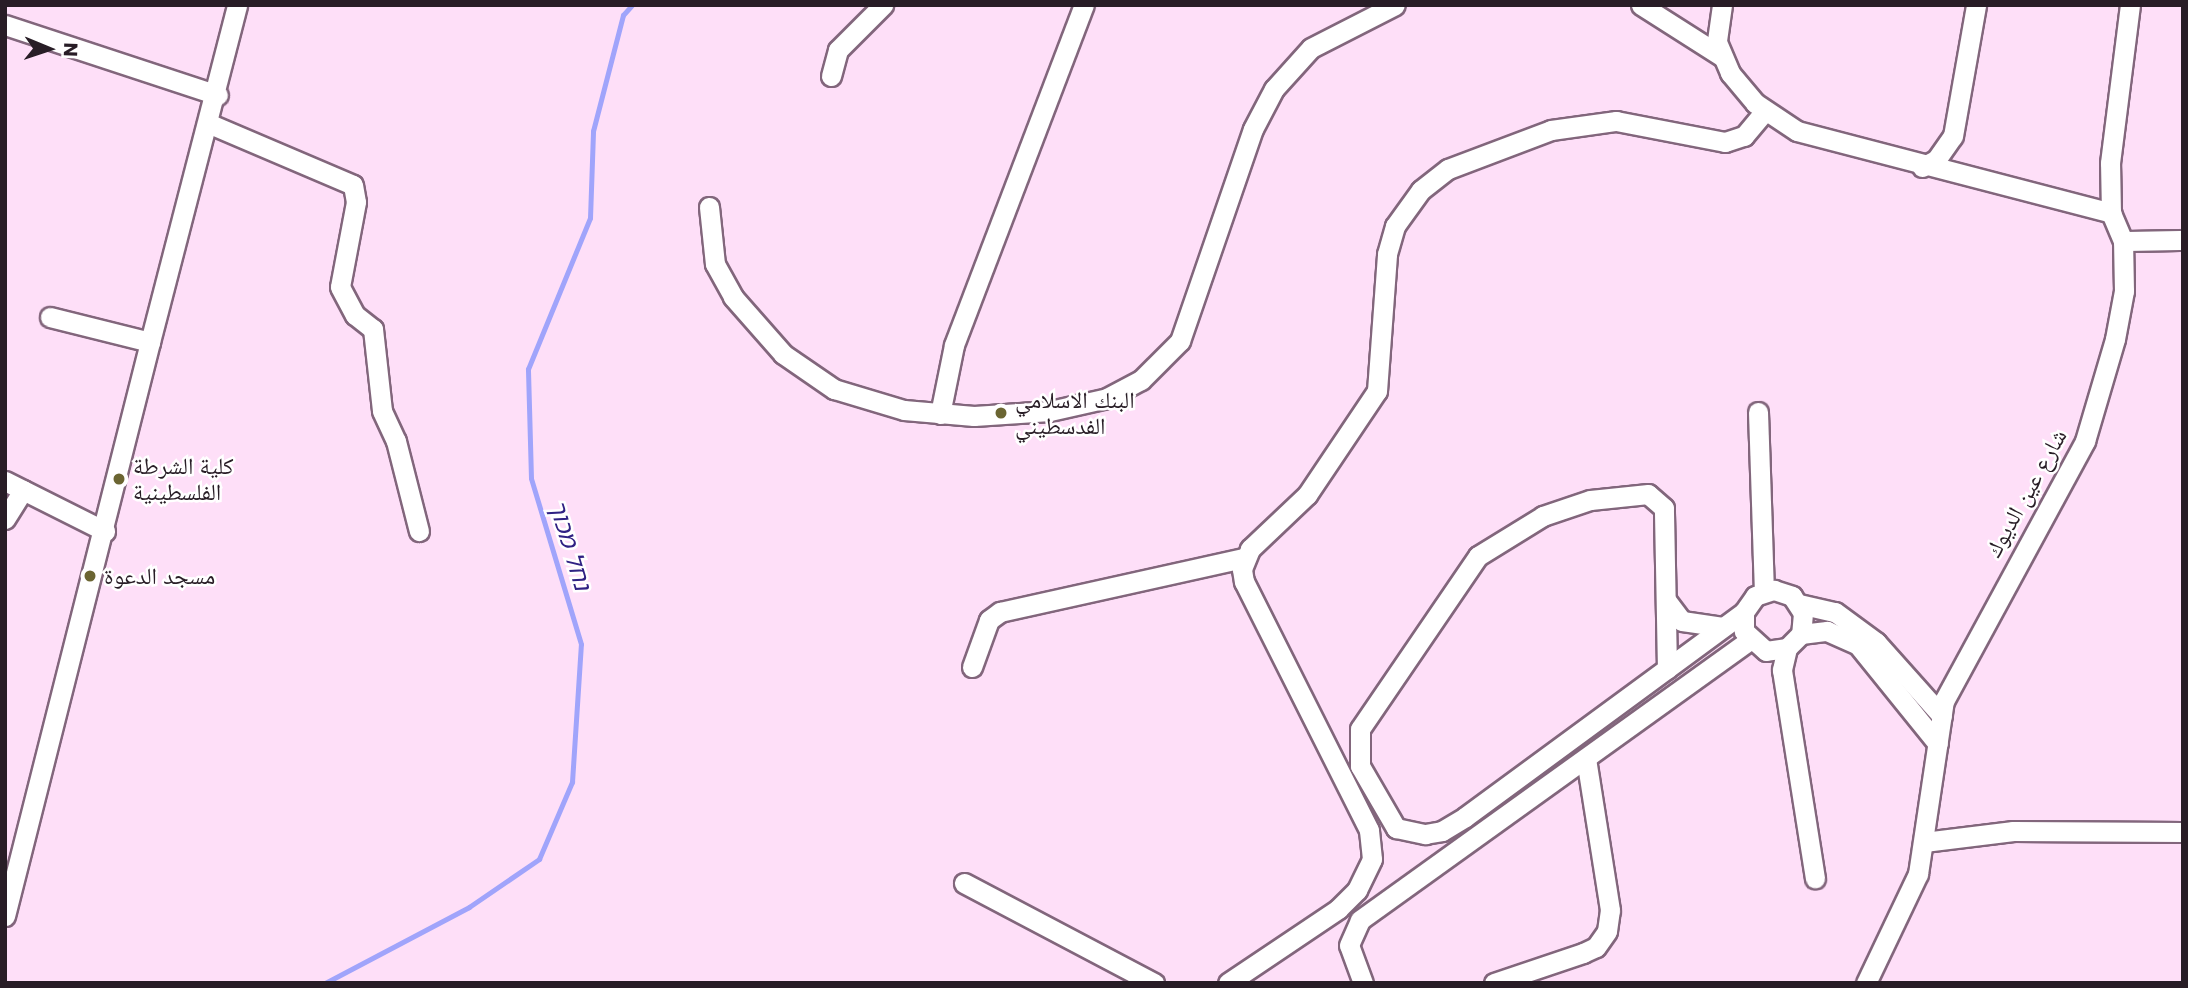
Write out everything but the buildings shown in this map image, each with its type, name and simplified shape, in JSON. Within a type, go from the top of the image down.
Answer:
[{"type":"street","points":[[5,916],[106,531],[150,342],[218,95],[237,5]]},
{"type":"street","points":[[831,76],[838,50],[883,5]]},
{"type":"street","points":[[940,414],[954,345],[1084,5]]},
{"type":"street","points":[[709,207],[715,264],[748,318],[797,366],[849,396],[940,414],[1014,415],[1073,407],[1124,391],[1159,365],[1187,328],[1253,129],[1274,89],[1311,48],[1395,5]]},
{"type":"street","points":[[1641,5],[1721,56],[1765,111],[1817,140],[2111,213]]},
{"type":"street","points":[[1721,56],[1722,5]]},
{"type":"street","points":[[1958,177],[1953,136],[1976,5]]},
{"type":"street","name":"شارع عين الديوك","points":[[1866,983],[1905,911],[1924,842],[1942,716],[1991,607],[2085,441],[2115,339],[2124,291],[2123,241],[2111,213],[2110,163],[2130,5]]},
{"type":"street","points":[[5,25],[218,95]]},
{"type":"street","points":[[972,667],[989,620],[1000,612],[1244,558],[1307,495],[1377,391],[1387,254],[1395,226],[1433,178],[1498,147],[1586,122],[1645,124],[1697,141],[1725,142],[1744,135],[1765,111]]},
{"type":"street","points":[[210,124],[353,185],[356,202],[340,287],[355,314],[373,329],[382,411],[396,441],[419,531]]},
{"type":"street","points":[[1922,167],[1945,151],[1953,136]]},
{"type":"street","points":[[2123,241],[2183,240]]},
{"type":"street","points":[[50,317],[150,342]]},
{"type":"street","points":[[1758,412],[1764,592]]},
{"type":"street","points":[[5,519],[14,486],[106,531]]},
{"type":"street","points":[[1667,669],[1664,508],[1648,494],[1590,500],[1502,537],[1478,556],[1360,729],[1360,766],[1396,828],[1424,834],[1442,831],[1667,669],[1744,612],[1764,592],[1783,592],[1799,604],[1835,612],[1876,642],[1942,716]]},
{"type":"street","points":[[1228,983],[1338,909],[1357,890],[1372,859],[1369,830],[1244,582],[1244,558]]},
{"type":"street","points":[[1666,600],[1682,621],[1723,627]]},
{"type":"street","points":[[1799,604],[1801,634]]},
{"type":"street","points":[[1744,612],[1749,640],[1766,651],[1787,648]]},
{"type":"street","points":[[1815,878],[1782,670],[1787,648],[1801,634],[1827,631],[1858,645],[1938,744]]},
{"type":"street","points":[[1363,983],[1349,946],[1360,920],[1749,640]]},
{"type":"street","points":[[1494,983],[1583,953],[1607,931],[1610,910],[1586,759]]},
{"type":"street","points":[[1924,842],[2029,831],[2183,832]]},
{"type":"street","points":[[964,883],[1154,983]]},
{"type":"waterway","name":"נחל מכוך","points":[[325,983],[469,907],[539,859],[572,782],[581,644],[531,478],[528,369],[590,218],[593,131],[623,15],[632,5]]},
{"type":"place","name":"البنك الاسلامي الفدسطيني","points":[[1001,413]]},
{"type":"place","name":"كلية الشرطة الفلسطينية","points":[[119,479]]},
{"type":"place","name":"مسجد الدعوة","points":[[90,576]]}]
